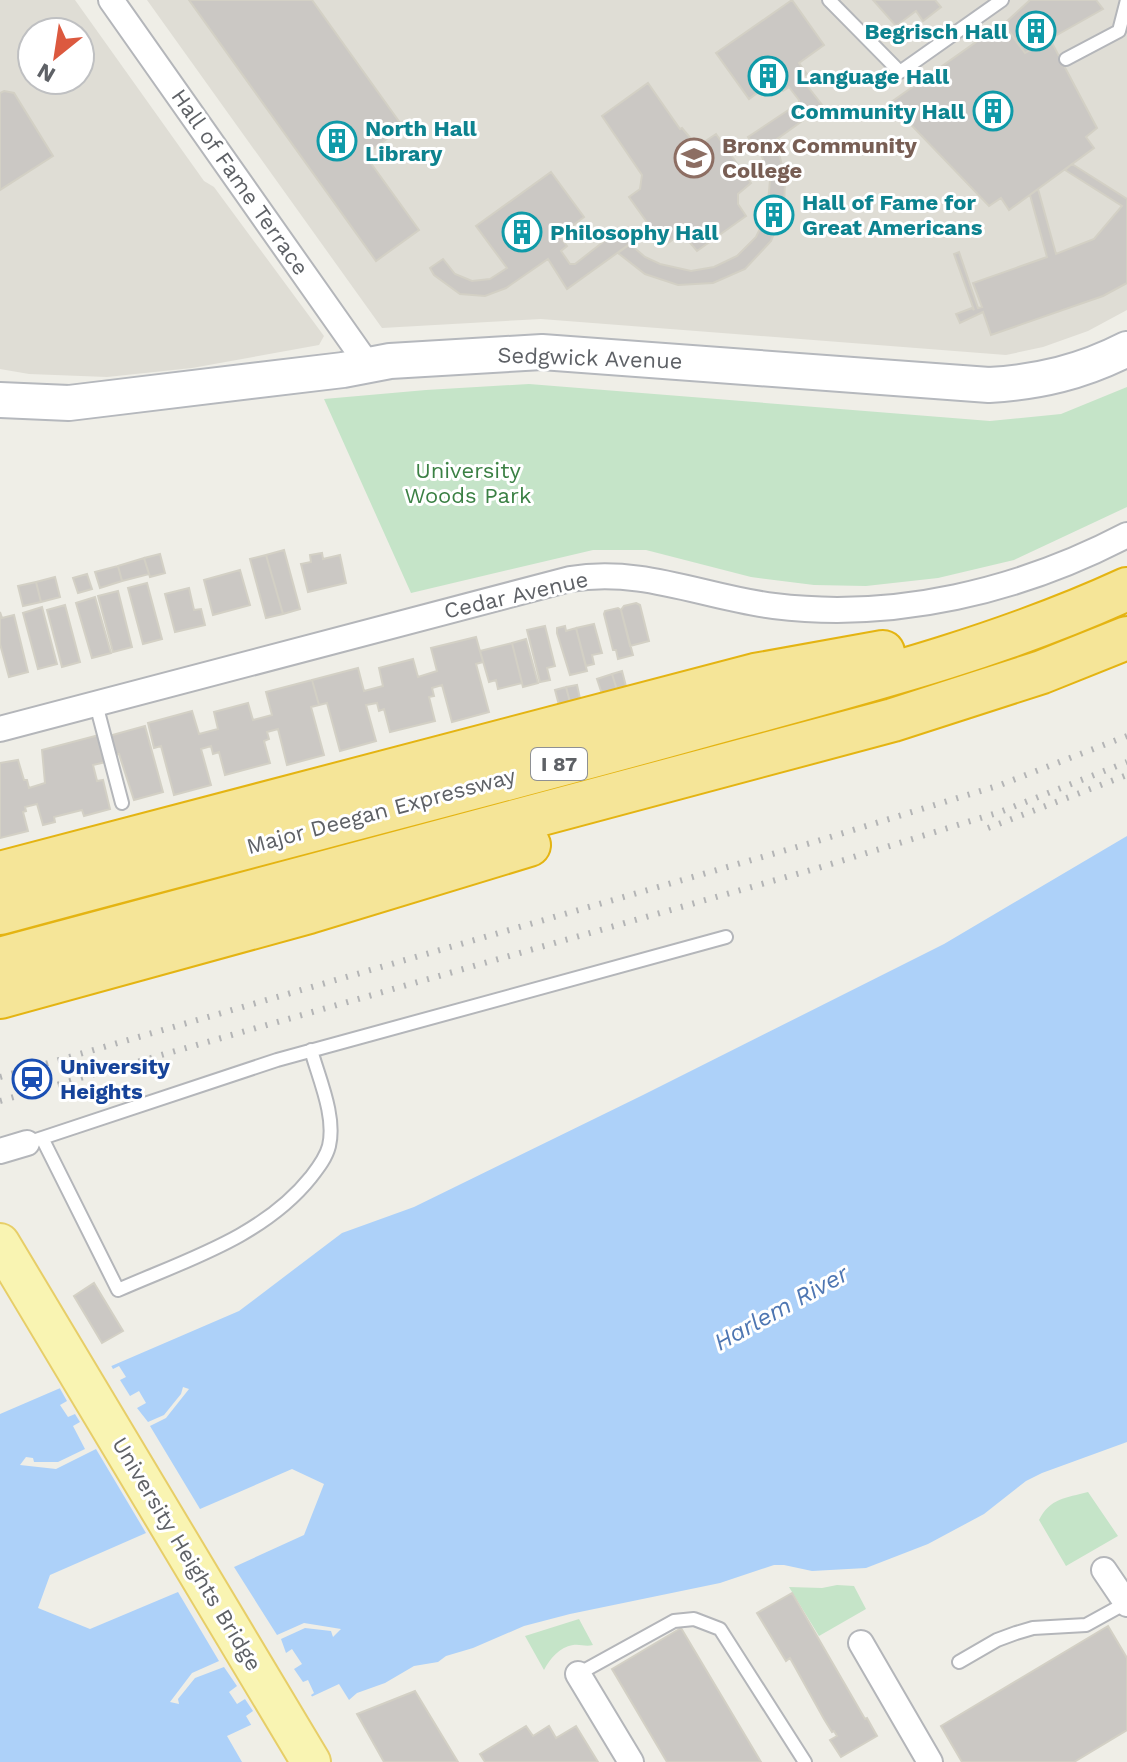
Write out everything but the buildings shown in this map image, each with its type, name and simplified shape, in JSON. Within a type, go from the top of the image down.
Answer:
[{"type":"highway","points":[[0,873],[743,678],[962,637],[1120,592]]},
{"type":"highway","name":"Major Deegan Expressway","points":[[0,913],[834,690],[966,650],[1120,592]]},
{"type":"highway","name":"Major Deegan Expressway","points":[[0,959],[893,720],[1042,672],[1127,638]]},
{"type":"highway","points":[[0,997],[309,912],[566,834],[893,720]]},
{"type":"main road","name":"Sedgwick Avenue","points":[[0,400],[69,403],[419,359],[542,352],[989,385],[1062,376],[1127,349]]},
{"type":"main road","name":"University Heights Bridge","points":[[0,1243],[311,1762]]},
{"type":"street","name":"Hall of Fame Terrace","points":[[119,3],[368,365]]},
{"type":"street","name":"Cedar Avenue","points":[[0,729],[579,578],[609,575],[671,582],[774,606],[877,608],[930,602],[988,590],[1049,571],[1127,535]]},
{"type":"street","points":[[0,1151],[35,1141]]},
{"type":"street","points":[[1104,1570],[1126,1604]]},
{"type":"street","points":[[861,1643],[930,1762]]},
{"type":"street","points":[[578,1674],[631,1762]]},
{"type":"lane","points":[[829,0],[900,72],[1002,0]]},
{"type":"lane","points":[[1066,59],[1119,31],[1127,0]]},
{"type":"lane","points":[[96,704],[122,803]]},
{"type":"lane","points":[[311,1050],[331,1130],[329,1147],[321,1165],[280,1210],[251,1230],[118,1290],[35,1141],[311,1050],[726,937]]},
{"type":"lane","points":[[959,1662],[1016,1633],[1033,1628],[1086,1625],[1126,1604]]},
{"type":"lane","points":[[578,1674],[674,1621],[694,1619],[720,1629],[805,1762]]},
{"type":"shaded area","points":[[0,0],[75,0],[86,16],[16,16],[16,96],[96,96],[96,29],[204,181],[214,187],[324,336],[319,345],[192,368],[107,377],[29,374],[0,369]]},
{"type":"shaded area","name":"Bronx Community College","points":[[147,0],[1127,0],[1127,310],[1088,331],[1043,347],[1006,355],[541,319],[382,328]]},
{"type":"green space","name":"University Woods Park","points":[[529,384],[990,421],[1061,414],[1127,387],[1127,507],[1014,560],[938,578],[866,586],[814,585],[751,577],[646,550],[593,550],[411,593],[324,399]]},
{"type":"green space","points":[[1088,1492],[1118,1536],[1066,1566],[1039,1520],[1054,1503]]},
{"type":"green space","points":[[854,1586],[866,1609],[819,1636],[789,1587]]},
{"type":"green space","points":[[579,1619],[593,1645],[563,1648],[544,1670],[525,1636]]},
{"type":"water","name":"Harlem River","points":[[1127,836],[1127,1442],[1042,1473],[1026,1481],[984,1514],[928,1544],[866,1568],[812,1571],[774,1565],[720,1583],[524,1626],[446,1656],[438,1662],[414,1666],[385,1683],[357,1693],[349,1700],[339,1684],[227,1736],[242,1762],[0,1762],[0,1414],[239,1311],[342,1233],[414,1207],[944,944]]},
{"type":"pier","points":[[109,1362],[113,1369],[119,1366],[126,1377],[120,1380],[130,1396],[139,1391],[146,1403],[137,1408],[148,1422],[164,1415],[183,1387],[189,1389],[166,1418],[150,1426],[200,1509],[292,1469],[324,1484],[304,1535],[234,1567],[277,1635],[304,1623],[341,1629],[333,1637],[331,1631],[305,1628],[281,1639],[286,1653],[292,1649],[302,1664],[294,1669],[303,1682],[308,1680],[314,1700],[253,1728],[246,1716],[253,1711],[245,1699],[237,1704],[229,1692],[237,1686],[224,1667],[195,1678],[178,1699],[179,1704],[170,1702],[192,1673],[219,1661],[178,1592],[90,1629],[38,1608],[50,1575],[146,1533],[96,1449],[56,1469],[20,1465],[26,1457],[33,1458],[34,1462],[58,1462],[85,1449],[73,1426],[80,1422],[75,1414],[68,1417],[60,1405],[67,1401],[58,1385]]},
{"type":"railway","points":[[0,1077],[814,842],[1000,785],[1127,736]]},
{"type":"railway","points":[[0,1101],[818,868],[1000,812],[1127,762]]},
{"type":"railway","points":[[988,828],[1127,775]]},
{"type":"place","name":"Begrisch Hall","points":[[1036,31]]},
{"type":"place","name":"Language Hall","points":[[768,76]]},
{"type":"place","name":"Community Hall","points":[[993,111]]},
{"type":"place","name":"North Hall Library","points":[[337,141]]},
{"type":"place","name":"Bronx Community College","points":[[694,158]]},
{"type":"place","name":"Hall of Fame for Great Americans","points":[[774,215]]},
{"type":"place","name":"Philosophy Hall","points":[[522,232]]},
{"type":"place","name":"University Heights","points":[[32,1079]]}]
